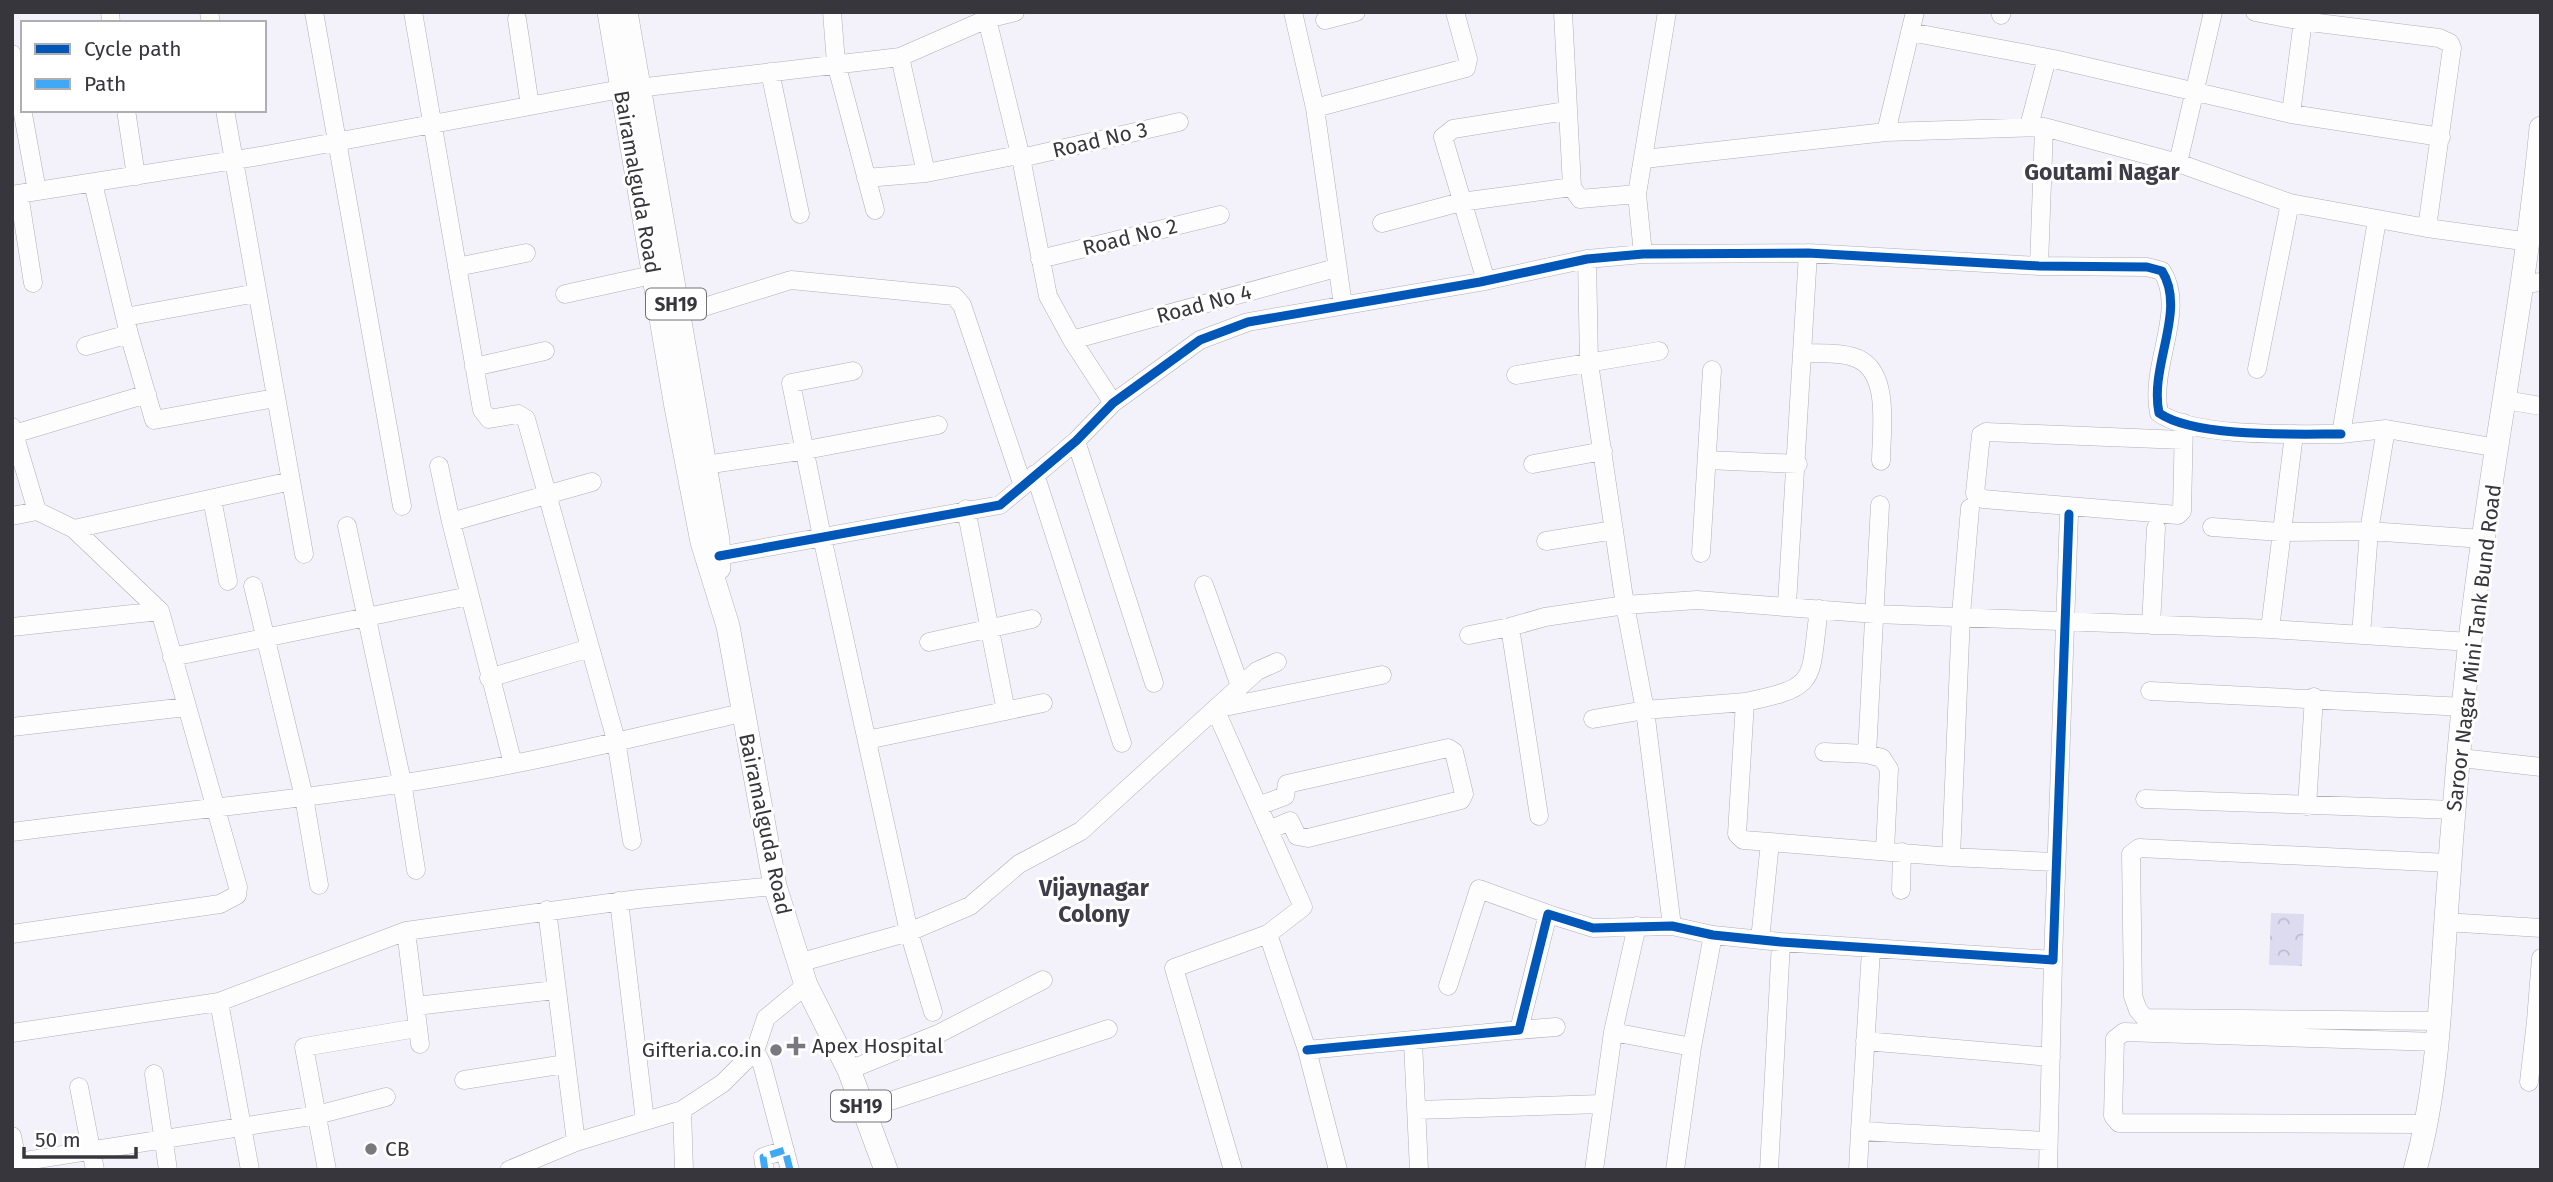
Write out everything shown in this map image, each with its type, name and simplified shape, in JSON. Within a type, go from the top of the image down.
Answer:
[{"type":"main road","name":"Bairamalguda Road","points":[[609,12],[629,89],[678,315],[719,556],[721,597],[775,886],[806,985],[849,1070],[886,1170]]},
{"type":"main road","name":"Bairamalguda Road","points":[[626,12],[629,89],[652,275],[702,542],[721,597]]},
{"type":"main road","name":"Saroor Nagar Mini Tank Bund Road","points":[[2415,1170],[2426,1124],[2438,1031],[2449,863],[2470,642],[2483,539],[2505,400],[2533,283],[2530,242],[2541,128]]},
{"type":"main road","name":"Bairamalguda Road","points":[[834,1044],[836,1074],[869,1170]]},
{"type":"street","points":[[314,12],[335,142],[402,506]]},
{"type":"street","points":[[413,12],[474,367],[485,415],[496,419],[524,415],[615,740],[632,841]]},
{"type":"street","points":[[832,12],[836,63],[875,210]]},
{"type":"street","points":[[33,283],[15,194],[233,161],[629,89],[900,57],[987,19],[1015,12]]},
{"type":"street","points":[[1293,12],[1315,108],[1343,305]]},
{"type":"street","points":[[1325,20],[1356,12]]},
{"type":"street","points":[[1315,108],[1466,68],[1468,59],[1455,12]]},
{"type":"street","points":[[1563,12],[1572,187],[1580,199],[1589,201],[1637,194]]},
{"type":"street","points":[[1643,254],[1637,194],[1667,12]]},
{"type":"street","points":[[1886,132],[1915,12]]},
{"type":"street","points":[[2178,163],[2213,12]]},
{"type":"street","points":[[2255,12],[2439,38],[2450,43],[2452,48],[2441,137],[2427,228]]},
{"type":"street","points":[[2291,114],[2303,17]]},
{"type":"street","points":[[517,19],[530,106]]},
{"type":"street","points":[[987,19],[1048,296],[1072,340],[1113,403]]},
{"type":"street","points":[[1910,32],[2047,58],[2291,114],[2441,137]]},
{"type":"street","points":[[12,54],[21,103]]},
{"type":"street","points":[[900,57],[926,173]]},
{"type":"street","points":[[2039,266],[2036,126],[2047,58]]},
{"type":"street","points":[[770,72],[800,214]]},
{"type":"street","points":[[1486,281],[1443,145],[1443,137],[1447,132],[1500,120],[1566,111]]},
{"type":"street","points":[[23,112],[37,191]]},
{"type":"street","points":[[126,112],[136,176]]},
{"type":"street","points":[[225,112],[304,554]]},
{"type":"street","name":"Road No 3","points":[[866,178],[926,173],[1179,122]]},
{"type":"street","points":[[1644,159],[1886,132],[2036,126],[2178,163],[2290,203],[2377,220],[2530,242]]},
{"type":"street","points":[[93,183],[127,326],[154,420],[275,398]]},
{"type":"street","points":[[1382,223],[1461,202],[1572,187]]},
{"type":"street","points":[[2257,369],[2290,203]]},
{"type":"street","name":"Road No 2","points":[[1040,259],[1220,215]]},
{"type":"street","points":[[2341,434],[2377,220]]},
{"type":"street","points":[[457,267],[526,253]]},
{"type":"street","points":[[1787,604],[1798,464],[1808,253]]},
{"type":"street","points":[[719,556],[1000,505],[1076,441],[1113,403],[1200,340],[1248,322],[1486,281],[1587,259],[1643,254],[1808,253],[2039,266],[2147,267],[2162,271],[2170,284],[2173,300],[2156,376],[2156,397],[2171,429],[2182,511],[2178,516],[1983,499],[1975,493],[1981,435],[1986,432],[2171,429],[2189,426],[2294,434],[2341,434],[2386,429],[2498,447]]},
{"type":"street","points":[[1587,259],[1588,363],[1625,605],[1645,710],[1672,926]]},
{"type":"street","name":"Road No 4","points":[[1072,340],[1336,268]]},
{"type":"street","points":[[565,293],[652,275]]},
{"type":"street","points":[[678,315],[791,280],[954,296],[962,305],[1029,479],[1122,743]]},
{"type":"street","points":[[86,346],[127,326],[257,293]]},
{"type":"street","points":[[474,367],[545,351]]},
{"type":"street","points":[[1516,375],[1659,351]]},
{"type":"street","points":[[1803,353],[1853,357],[1868,365],[1881,399],[1881,461]]},
{"type":"street","points":[[1701,553],[1712,370]]},
{"type":"street","points":[[853,371],[791,383],[908,932],[933,1012]]},
{"type":"street","points":[[37,511],[13,431],[147,394]]},
{"type":"street","points":[[2505,400],[2541,406]]},
{"type":"street","points":[[705,465],[806,450],[938,425]]},
{"type":"street","points":[[2361,635],[2370,531],[2386,429]]},
{"type":"street","points":[[2270,629],[2294,434]]},
{"type":"street","points":[[1076,441],[1154,683]]},
{"type":"street","points":[[1533,464],[1603,451]]},
{"type":"street","points":[[1707,460],[1798,464]]},
{"type":"street","points":[[439,466],[489,678],[513,764]]},
{"type":"street","points":[[74,529],[291,481]]},
{"type":"street","points":[[451,522],[592,482]]},
{"type":"street","points":[[212,499],[228,581]]},
{"type":"street","points":[[1867,754],[1880,505]]},
{"type":"street","points":[[1951,857],[1961,615],[1970,508]]},
{"type":"street","points":[[967,509],[1006,711]]},
{"type":"street","points":[[12,516],[37,511],[74,529],[160,611],[238,887],[237,895],[232,900],[12,934]]},
{"type":"street","points":[[2048,1170],[2055,862],[2069,514]]},
{"type":"street","points":[[347,526],[402,782],[416,870]]},
{"type":"street","points":[[2213,527],[2280,532],[2370,531],[2483,539]]},
{"type":"street","points":[[2151,625],[2157,528]]},
{"type":"street","points":[[1546,541],[1614,530]]},
{"type":"street","points":[[1204,585],[1240,687]]},
{"type":"street","points":[[253,586],[304,797],[319,885]]},
{"type":"street","points":[[172,657],[469,596]]},
{"type":"street","points":[[1469,635],[1545,617],[1625,605],[1697,600],[1787,604],[1875,614],[1961,615],[2063,622],[2270,629],[2470,642]]},
{"type":"street","points":[[1594,719],[1645,710],[1745,702],[1785,694],[1799,687],[1809,675],[1819,609]]},
{"type":"street","points":[[12,627],[160,611]]},
{"type":"street","points":[[929,642],[1032,619]]},
{"type":"street","points":[[1510,627],[1539,816]]},
{"type":"street","points":[[489,678],[590,648]]},
{"type":"street","points":[[798,963],[908,932],[970,906],[1019,864],[1080,831],[1256,671],[1276,662]]},
{"type":"street","points":[[1215,709],[1382,675]]},
{"type":"street","points":[[2150,691],[2314,697],[2465,707]]},
{"type":"street","points":[[2307,806],[2314,697]]},
{"type":"street","points":[[1745,702],[1737,834],[1744,840],[1951,857],[2055,862]]},
{"type":"street","points":[[867,740],[1042,703]]},
{"type":"street","points":[[12,727],[186,707]]},
{"type":"street","points":[[1215,709],[1303,907],[1268,934],[1174,968],[1233,1170]]},
{"type":"street","points":[[12,832],[304,797],[513,764],[742,713]]},
{"type":"street","points":[[1258,806],[1285,796],[1287,784],[1448,748],[1454,752],[1464,794],[1461,800],[1308,838],[1297,836],[1290,821],[1269,830]]},
{"type":"street","points":[[1824,752],[1867,754],[1882,758],[1889,769],[1893,851],[1901,890]]},
{"type":"street","points":[[2461,758],[2541,766]]},
{"type":"street","points":[[2144,799],[2455,810]]},
{"type":"street","points":[[1760,940],[1770,842]]},
{"type":"street","points":[[2438,1031],[2145,1018],[2138,1010],[2133,996],[2131,854],[2139,848],[2449,863]]},
{"type":"street","points":[[12,1034],[219,1002],[406,931],[619,901],[775,886]]},
{"type":"street","points":[[1448,986],[1479,890],[1593,928],[1672,926],[1713,935],[1781,943],[2053,960]]},
{"type":"street","points":[[619,901],[645,1121]]},
{"type":"street","points":[[547,910],[576,1142]]},
{"type":"street","points":[[1519,1030],[1548,914]]},
{"type":"street","points":[[2445,922],[2541,928]]},
{"type":"street","points":[[1594,1170],[1613,1032],[1637,926]]},
{"type":"street","points":[[327,1170],[304,1047],[419,1036],[406,931]]},
{"type":"street","points":[[1268,934],[1307,1051],[1338,1170]]},
{"type":"street","points":[[1675,1170],[1692,1047],[1713,935]]},
{"type":"street","points":[[1769,1170],[1781,943]]},
{"type":"street","points":[[1858,1170],[1871,950]]},
{"type":"street","points":[[2529,1082],[2536,1057],[2541,958]]},
{"type":"street","points":[[849,1070],[940,1033],[1043,980]]},
{"type":"street","points":[[509,1170],[576,1142],[682,1110],[723,1083],[755,1051],[766,1018],[806,985]]},
{"type":"street","points":[[416,1006],[555,990]]},
{"type":"street","points":[[219,1002],[250,1170]]},
{"type":"street","points":[[1307,1051],[1556,1027]]},
{"type":"street","points":[[863,1110],[1108,1029]]},
{"type":"street","points":[[2426,1124],[2119,1123],[2113,1116],[2115,1040],[2124,1032],[2438,1031]]},
{"type":"street","points":[[1613,1032],[1692,1047]]},
{"type":"street","points":[[1865,1041],[2051,1057]]},
{"type":"street","points":[[1413,1042],[1419,1170]]},
{"type":"street","points":[[755,1051],[762,1064],[790,1170]]},
{"type":"street","points":[[464,1080],[565,1064]]},
{"type":"street","points":[[154,1074],[169,1170]]},
{"type":"street","points":[[79,1087],[95,1170]]},
{"type":"street","points":[[12,1136],[16,1165],[91,1149],[317,1115],[386,1097]]},
{"type":"street","points":[[1417,1110],[1601,1104]]},
{"type":"street","points":[[682,1110],[684,1170]]},
{"type":"street","points":[[1860,1131],[2048,1141]]},
{"type":"street","points":[[765,1170],[763,1157],[785,1150]]},
{"type":"green space","points":[[2271,913],[2304,914],[2302,966],[2269,965]]},
{"type":"marked path","points":[[765,1170],[763,1157],[785,1150],[790,1170]]},
{"type":"cycle path","points":[[719,556],[1000,505],[1076,441],[1113,403],[1200,340],[1248,322],[1480,282],[1587,259],[1643,254],[1808,253],[2039,266],[2147,267],[2162,271],[2169,287],[2171,303],[2159,376],[2159,413],[2175,421],[2221,431],[2341,434]]},
{"type":"cycle path","points":[[1307,1050],[1519,1030],[1548,914],[1593,928],[1672,926],[1713,935],[1781,942],[2053,960],[2069,514]]},
{"type":"place","name":"Apex Hospital","points":[[796,1046]]},
{"type":"place","name":"Gifteria.co.in","points":[[776,1050]]},
{"type":"place","name":"CB","points":[[371,1149]]},
{"type":"district","name":"Goutami Nagar","points":[[2102,172]]},
{"type":"district","name":"Vijaynagar Colony","points":[[1094,901]]}]
